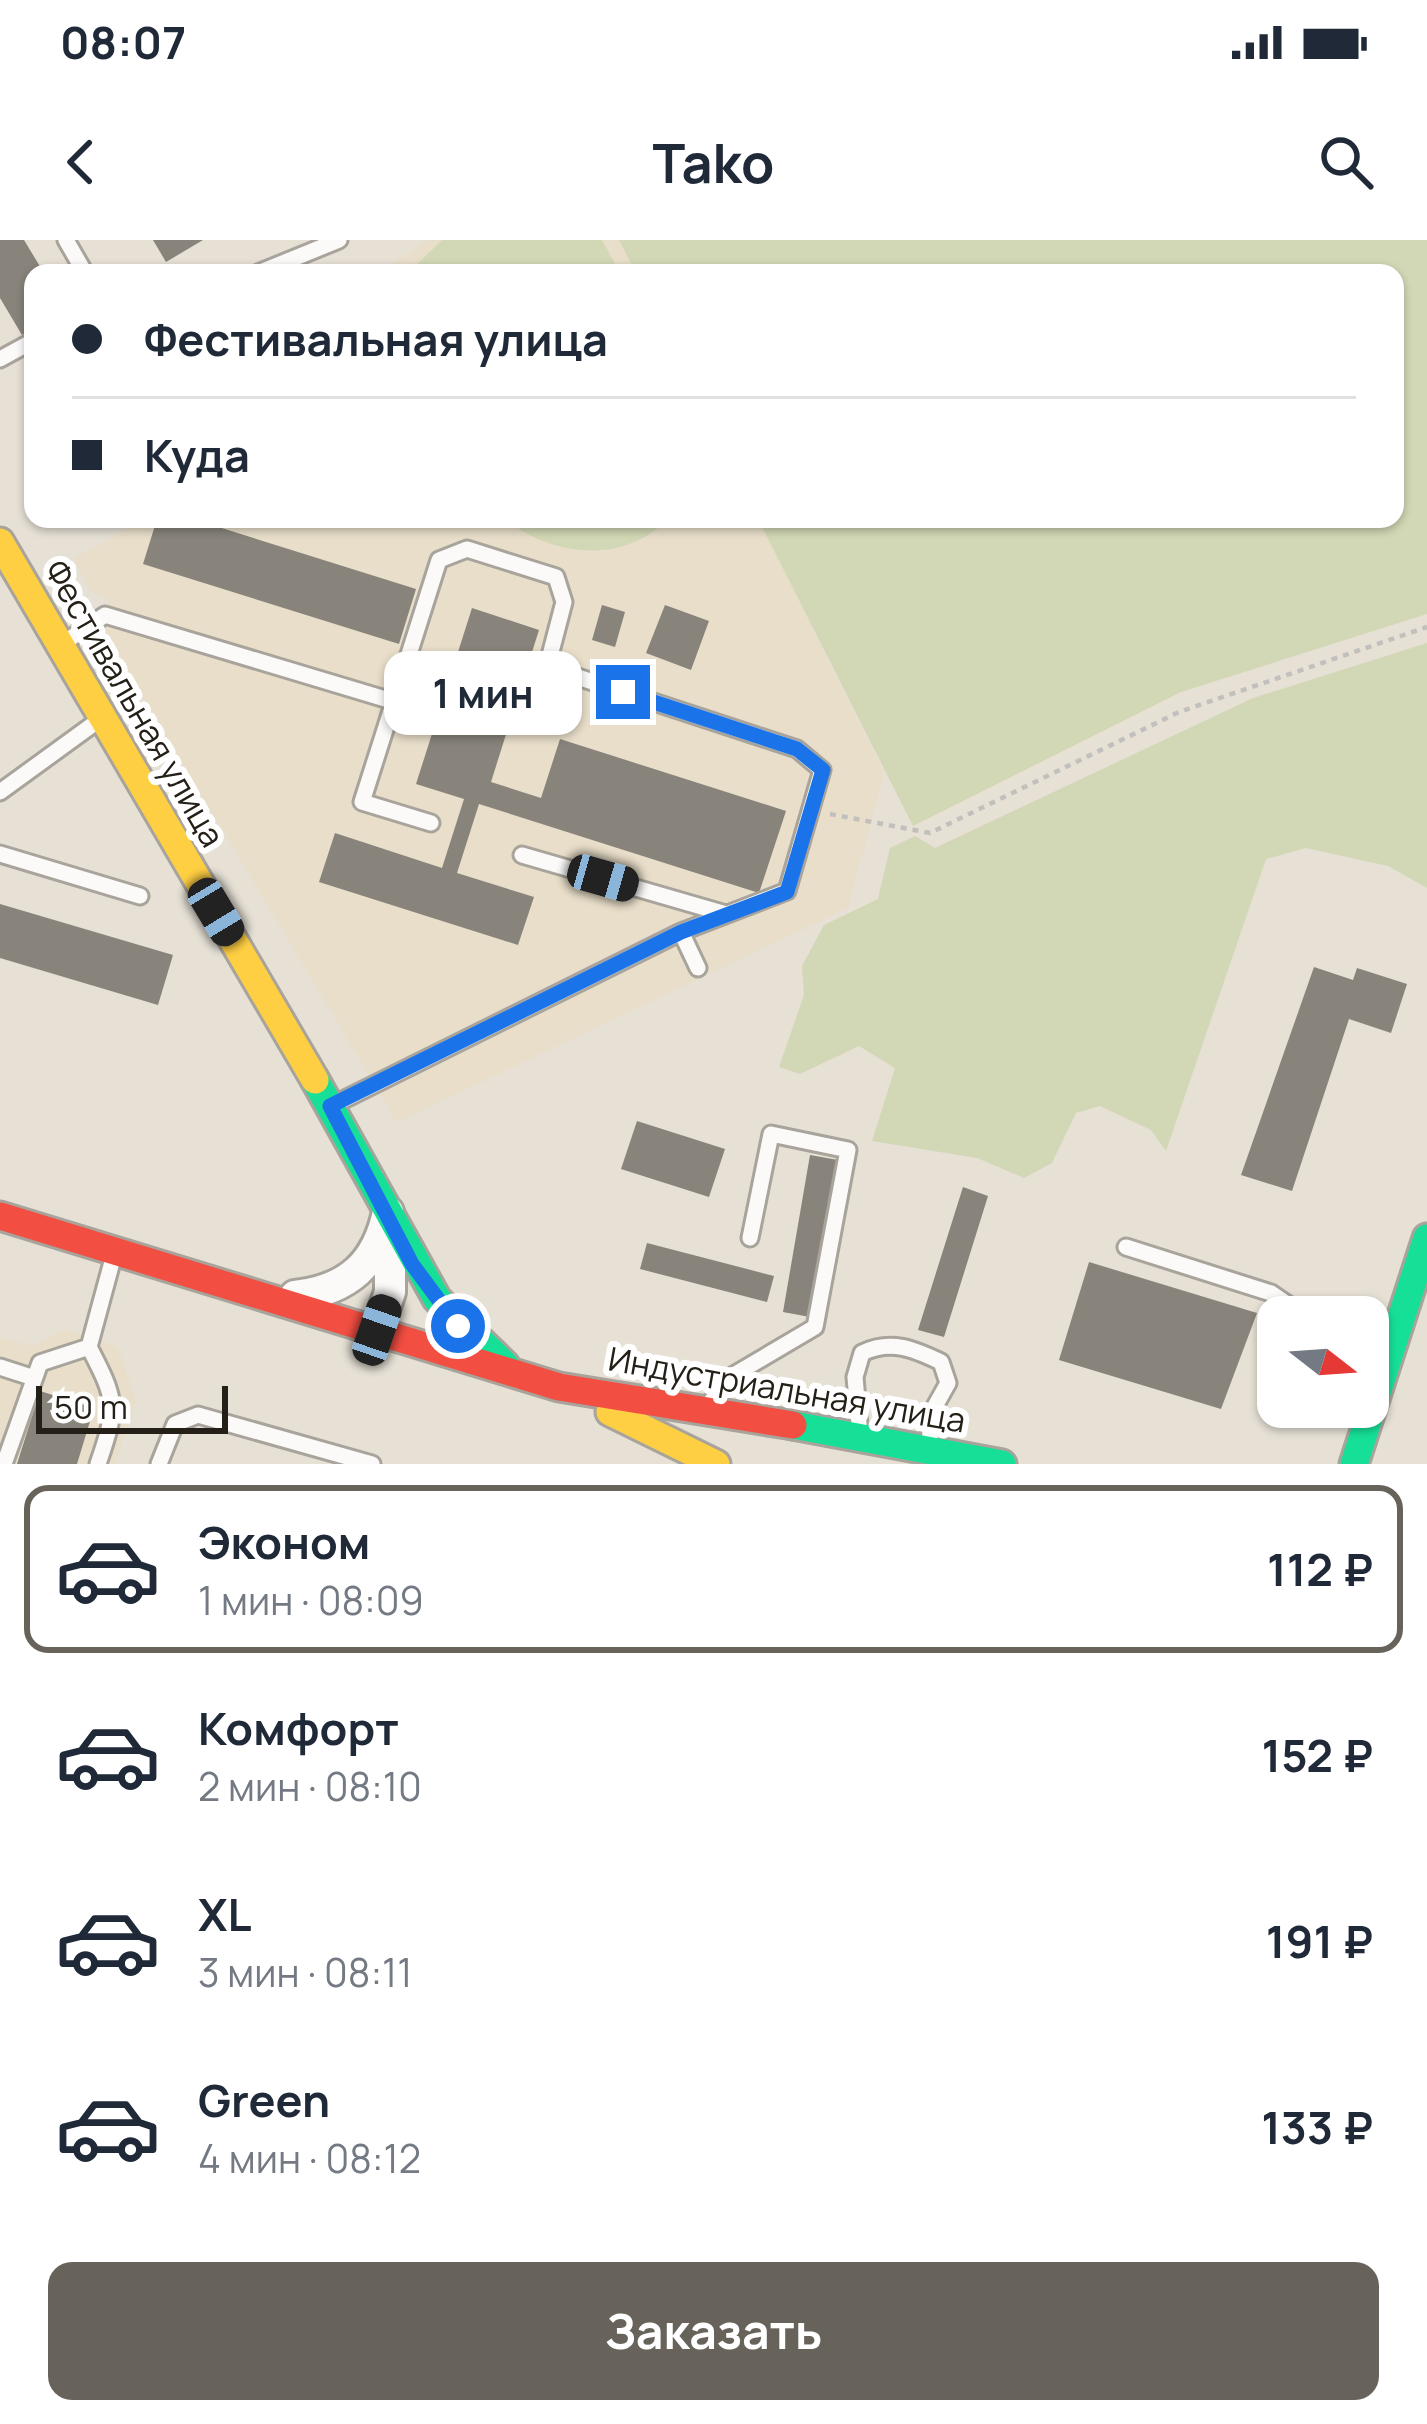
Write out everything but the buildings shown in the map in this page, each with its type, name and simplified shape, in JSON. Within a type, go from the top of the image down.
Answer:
[{"type":"main road","name":"Фестивальная улица","points":[[4,553],[330,1106],[412,1264],[475,1345],[522,1376]]},
{"type":"main road","name":"Индустриальная улица","points":[[0,1216],[560,1387],[930,1447],[1001,1464]]},
{"type":"main road","points":[[1389,1328],[1427,1238]]},
{"type":"main road","name":"Индустриальная улица","points":[[560,1387],[716,1464]]},
{"type":"main road","points":[[1354,1464],[1362,1428]]},
{"type":"street","points":[[268,1297],[343,1286],[382,1241],[388,1212]]},
{"type":"street","points":[[377,1330],[390,1292],[393,1242],[388,1212]]},
{"type":"lane","points":[[280,264],[340,240]]},
{"type":"lane","points":[[330,1106],[681,932],[787,892],[823,770],[797,749],[547,668],[563,602],[556,577],[467,549],[439,560],[362,802],[431,824]]},
{"type":"lane","points":[[60,646],[105,615],[392,701]]},
{"type":"lane","points":[[1,787],[102,718]]},
{"type":"lane","points":[[0,854],[140,896]]},
{"type":"lane","points":[[522,855],[726,914]]},
{"type":"lane","points":[[681,932],[698,968]]},
{"type":"lane","points":[[705,1410],[727,1379],[815,1327],[848,1150],[771,1134],[751,1238]]},
{"type":"lane","points":[[1126,1246],[1274,1296]]},
{"type":"lane","points":[[98,1464],[111,1425],[113,1393],[89,1347],[116,1251]]},
{"type":"lane","points":[[858,1436],[861,1404],[855,1377],[862,1353],[878,1345],[908,1347],[941,1362],[948,1383],[929,1417],[930,1447]]},
{"type":"lane","points":[[4,1464],[31,1377],[40,1363],[89,1347]]},
{"type":"lane","points":[[0,1367],[31,1377]]},
{"type":"lane","points":[[159,1464],[175,1424],[199,1415],[372,1464]]},
{"type":"path","points":[[810,811],[930,833],[1179,712],[1427,627]]},
{"type":"shaded area","points":[[428,240],[619,240],[631,264],[392,264]]},
{"type":"shaded area","points":[[127,528],[762,528],[884,772],[848,908],[397,1122],[102,629],[109,599],[90,590],[74,559]]},
{"type":"shaded area","points":[[64,1329],[118,1347],[136,1401],[115,1464],[0,1464],[0,1338],[32,1346]]},
{"type":"green space","points":[[442,240],[602,240],[615,264],[417,264]]},
{"type":"green space","points":[[619,240],[1427,240],[1427,614],[1181,692],[913,826],[763,528],[1404,528],[1404,264],[631,264]]},
{"type":"green space","points":[[518,528],[657,528],[630,544],[587,550],[544,542]]},
{"type":"green space","points":[[1427,643],[1427,888],[1388,866],[1306,848],[1266,859],[1166,1151],[1151,1130],[1100,1106],[1076,1113],[1052,1163],[1024,1178],[977,1158],[872,1141],[895,1068],[859,1046],[800,1074],[779,1067],[804,995],[802,966],[824,925],[878,899],[890,848],[915,836],[935,848],[1253,698]]},
{"type":"traffic: fast","points":[[315,1080],[437,1299],[505,1365]]},
{"type":"traffic: fast","points":[[1354,1464],[1427,1238]]},
{"type":"traffic: fast","points":[[793,1425],[1002,1464]]},
{"type":"traffic: slow","points":[[0,542],[315,1080]]},
{"type":"traffic: slow","points":[[610,1412],[716,1464]]},
{"type":"traffic: jam","points":[[0,1216],[559,1387],[793,1425]]},
{"type":"route","points":[[458,1326],[412,1264],[362,1159],[330,1106],[681,932],[787,892],[823,770],[797,749],[623,692]]}]
